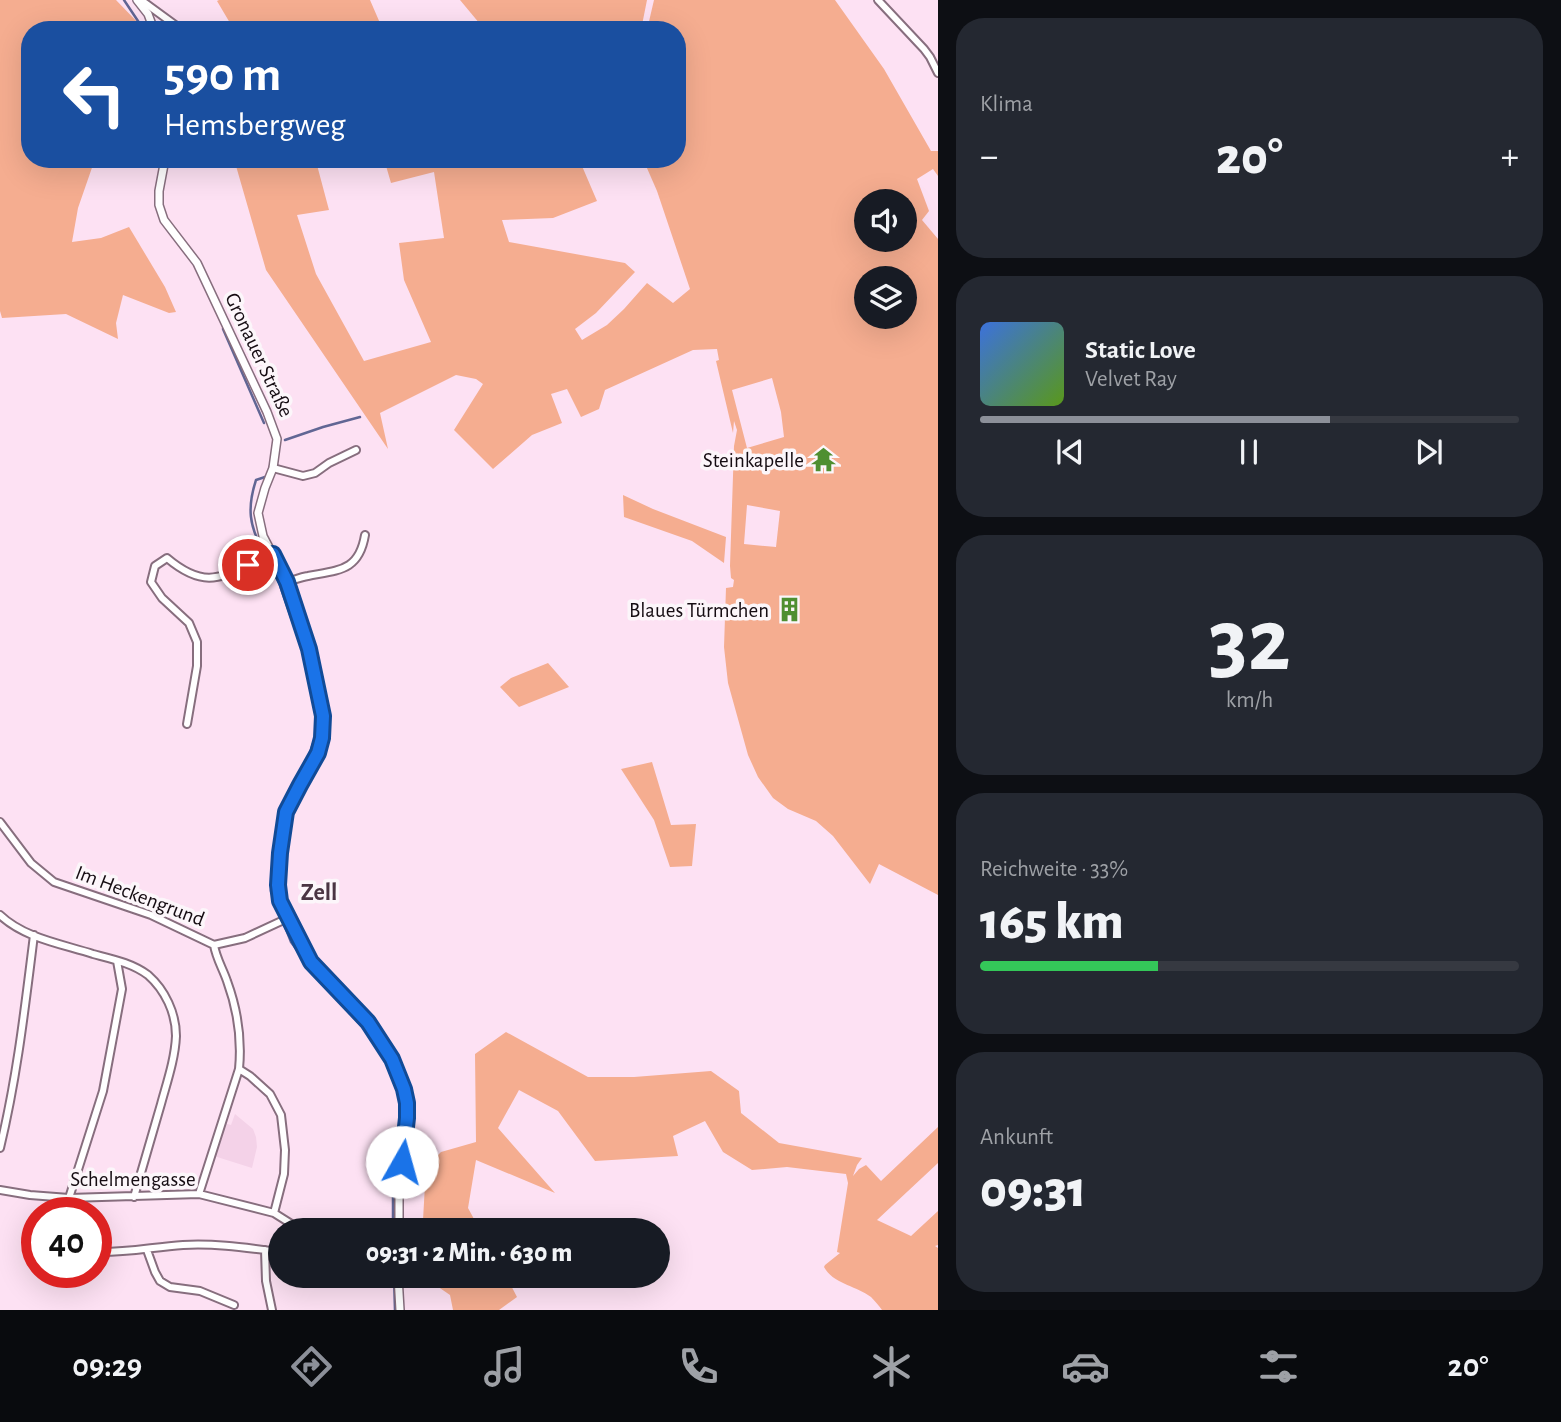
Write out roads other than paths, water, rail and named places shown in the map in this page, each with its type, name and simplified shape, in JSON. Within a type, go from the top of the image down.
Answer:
[{"type":"street","points":[[139,0],[151,21]]},
{"type":"street","points":[[139,0],[169,21]]},
{"type":"street","points":[[878,0],[930,57],[938,73]]},
{"type":"street","points":[[930,57],[938,51]]},
{"type":"street","name":"Gronauer Straße","points":[[163,168],[159,191],[164,220],[197,263],[277,439],[273,468],[258,513],[263,536],[287,582],[309,649],[323,716],[318,753],[286,812],[280,853],[280,901],[284,920],[311,962],[368,1022],[392,1059],[404,1089],[407,1118],[399,1218]]},
{"type":"street","points":[[273,468],[303,476],[315,473],[356,450]]},
{"type":"street","points":[[287,582],[349,566],[362,549],[365,535]]},
{"type":"street","points":[[187,724],[197,669],[197,642],[189,623],[162,598],[151,582],[155,566],[167,558],[189,574],[201,578],[226,576],[273,554]]},
{"type":"street","name":"Im Heckengrund","points":[[0,822],[31,863],[54,882],[151,915],[214,945],[245,938],[284,920]]},
{"type":"street","points":[[0,915],[10,925],[34,936],[135,967],[160,988],[170,1005],[176,1036],[172,1065],[134,1197]]},
{"type":"street","points":[[0,1149],[17,1068],[34,936]]},
{"type":"street","points":[[199,1194],[239,1069],[241,1048],[235,1005],[214,945]]},
{"type":"street","points":[[69,1197],[103,1091],[122,989],[117,961]]},
{"type":"street","points":[[239,1069],[270,1094],[281,1115],[285,1150],[284,1174],[274,1213]]},
{"type":"street","name":"Schelmengasse","points":[[0,1190],[56,1197]]},
{"type":"street","name":"Schelmengasse","points":[[112,1197],[199,1194],[274,1213],[282,1218]]},
{"type":"street","points":[[112,1253],[180,1245],[268,1250]]},
{"type":"street","points":[[147,1250],[160,1281],[170,1287],[200,1291],[234,1305]]},
{"type":"street","points":[[265,1250],[266,1281],[272,1310]]},
{"type":"street","points":[[399,1288],[400,1310]]},
{"type":"waterway","points":[[124,0],[138,21]]},
{"type":"waterway","points":[[223,329],[264,423]]},
{"type":"waterway","points":[[285,440],[360,417]]},
{"type":"waterway","points":[[263,551],[252,524],[251,499],[256,480],[265,477]]},
{"type":"waterway","points":[[269,561],[293,623]]},
{"type":"waterway","points":[[316,703],[318,714],[315,738],[280,814],[271,891],[291,942],[310,968],[372,1038],[389,1065],[402,1100],[393,1174],[393,1218]]},
{"type":"waterway","points":[[394,1288],[395,1310]]},
{"type":"place","name":"Steinkapelle","points":[[824,460]]},
{"type":"place","name":"Blaues Türmchen","points":[[789,610]]},
{"type":"district","name":"Zell","points":[[319,893]]}]
